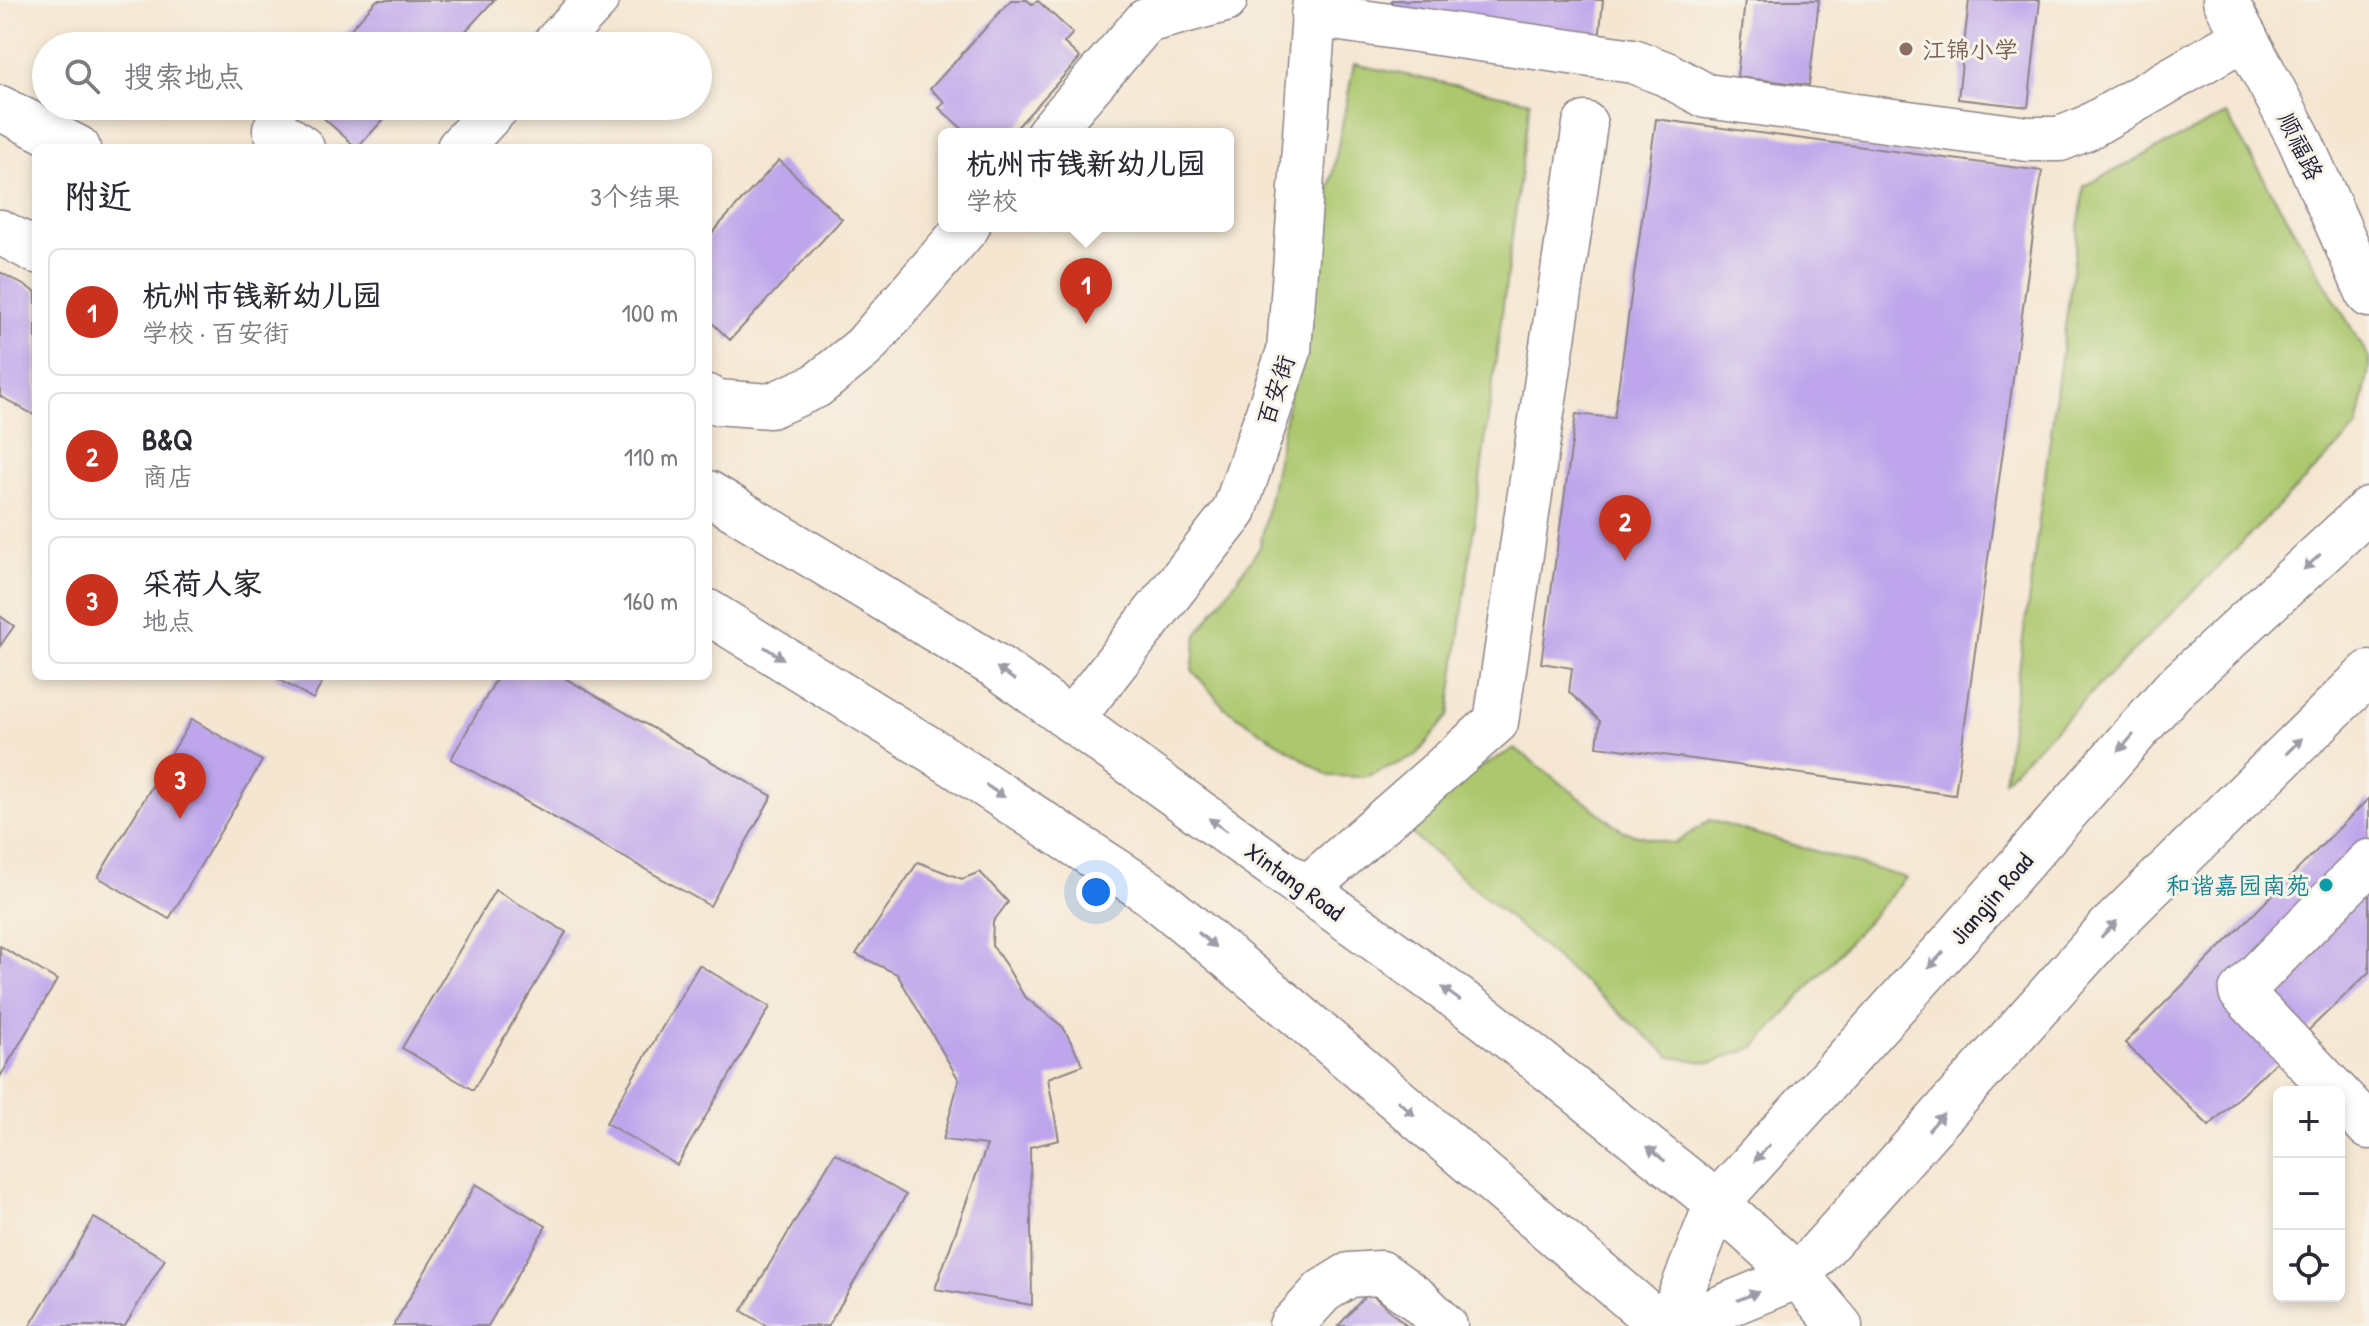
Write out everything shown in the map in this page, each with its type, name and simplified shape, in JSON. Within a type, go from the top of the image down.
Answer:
[{"type":"street","points":[[566,32],[596,0]]},
{"type":"street","points":[[1052,128],[1136,10],[1225,0]]},
{"type":"street","points":[[1314,8],[1633,61],[1666,74],[1706,96],[2028,139],[2060,139],[2085,129],[2235,18]]},
{"type":"street","name":"百安街","points":[[1071,720],[1234,512],[1274,395],[1289,351],[1314,8]]},
{"type":"street","name":"顺福路","points":[[2235,18],[2298,136],[2369,295]]},
{"type":"street","points":[[0,108],[70,144]]},
{"type":"street","points":[[463,144],[485,120]]},
{"type":"street","points":[[1306,889],[1496,722],[1585,124]]},
{"type":"street","points":[[0,232],[32,249]]},
{"type":"street","points":[[712,400],[770,406],[816,386],[864,347],[963,232]]},
{"type":"street","name":"Xintang Road","points":[[712,495],[999,668],[1486,1019],[1717,1203],[1798,1276],[1840,1326]]},
{"type":"street","name":"Jiangjin Road","points":[[1668,1326],[1717,1203],[1955,939],[2172,691],[2369,509]]},
{"type":"street","points":[[712,614],[936,753],[1150,893],[1291,1009],[1662,1326]]},
{"type":"street","points":[[1676,1326],[1798,1276],[2108,929],[2369,673]]},
{"type":"street","points":[[2356,1112],[2241,992],[2369,862]]},
{"type":"street","points":[[1291,1326],[1323,1291],[1349,1275],[1381,1273],[1417,1299],[1445,1326]]},
{"type":"green space","points":[[1354,64],[1530,101],[1449,715],[1415,757],[1364,777],[1329,776],[1225,708],[1192,670],[1197,635],[1260,547]]},
{"type":"green space","points":[[2226,114],[2369,358],[2357,428],[2004,780],[2084,186]]},
{"type":"green space","points":[[1515,748],[1623,831],[1674,844],[1710,820],[1906,878],[1755,1047],[1712,1063],[1671,1057],[1393,818]]},
{"type":"building","points":[[377,0],[494,0],[465,32],[348,32]]},
{"type":"building","points":[[1011,0],[1027,0],[1032,4],[1038,1],[1073,33],[1064,43],[1080,58],[1016,128],[961,128],[939,108],[945,102],[930,89]]},
{"type":"building","points":[[1392,0],[1603,0],[1599,41],[1390,18]]},
{"type":"building","points":[[1745,0],[1819,0],[1809,85],[1737,77]]},
{"type":"building","points":[[1969,0],[2040,0],[2028,107],[1958,99]]},
{"type":"building","points":[[1656,119],[2042,171],[1955,795],[1597,746],[1600,721],[1569,692],[1572,668],[1541,663],[1576,414],[1614,418]]},
{"type":"building","points":[[326,120],[383,120],[361,144],[353,144]]},
{"type":"building","points":[[779,160],[842,219],[730,340],[712,323],[712,233]]},
{"type":"building","points":[[0,272],[32,290],[32,414],[0,396]]},
{"type":"building","points":[[0,616],[14,626],[0,646]]},
{"type":"building","points":[[280,680],[324,680],[313,699]]},
{"type":"building","points":[[496,680],[568,680],[772,796],[710,906],[451,759]]},
{"type":"building","points":[[192,719],[262,761],[169,919],[98,877]]},
{"type":"building","name":"和谐嘉园南苑","points":[[2369,798],[2369,972],[2209,1126],[2125,1043]]},
{"type":"building","points":[[918,862],[962,879],[980,872],[1008,902],[993,922],[992,945],[1024,996],[1063,1027],[1083,1065],[1048,1078],[1059,1140],[1030,1147],[1032,1305],[935,1289],[987,1145],[943,1140],[959,1080],[897,974],[856,954]]},
{"type":"building","points":[[495,890],[566,932],[473,1090],[402,1048]]},
{"type":"building","points":[[0,946],[57,980],[0,1077]]},
{"type":"building","points":[[699,965],[770,1007],[677,1165],[606,1123]]},
{"type":"building","points":[[835,1153],[906,1195],[828,1326],[767,1326],[742,1311]]},
{"type":"building","points":[[476,1184],[546,1226],[488,1326],[393,1326]]},
{"type":"building","points":[[94,1218],[165,1259],[125,1326],[30,1326]]},
{"type":"building","points":[[1369,1292],[1407,1326],[1338,1326]]},
{"type":"place","name":"江锦小学","points":[[1906,49]]},
{"type":"place","name":"杭州市钱新幼儿园","points":[[1086,324]]},
{"type":"place","name":"B&Q","points":[[1625,561]]},
{"type":"place","name":"采荷人家","points":[[180,819]]},
{"type":"place","name":"和谐嘉园南苑","points":[[2326,885]]}]
